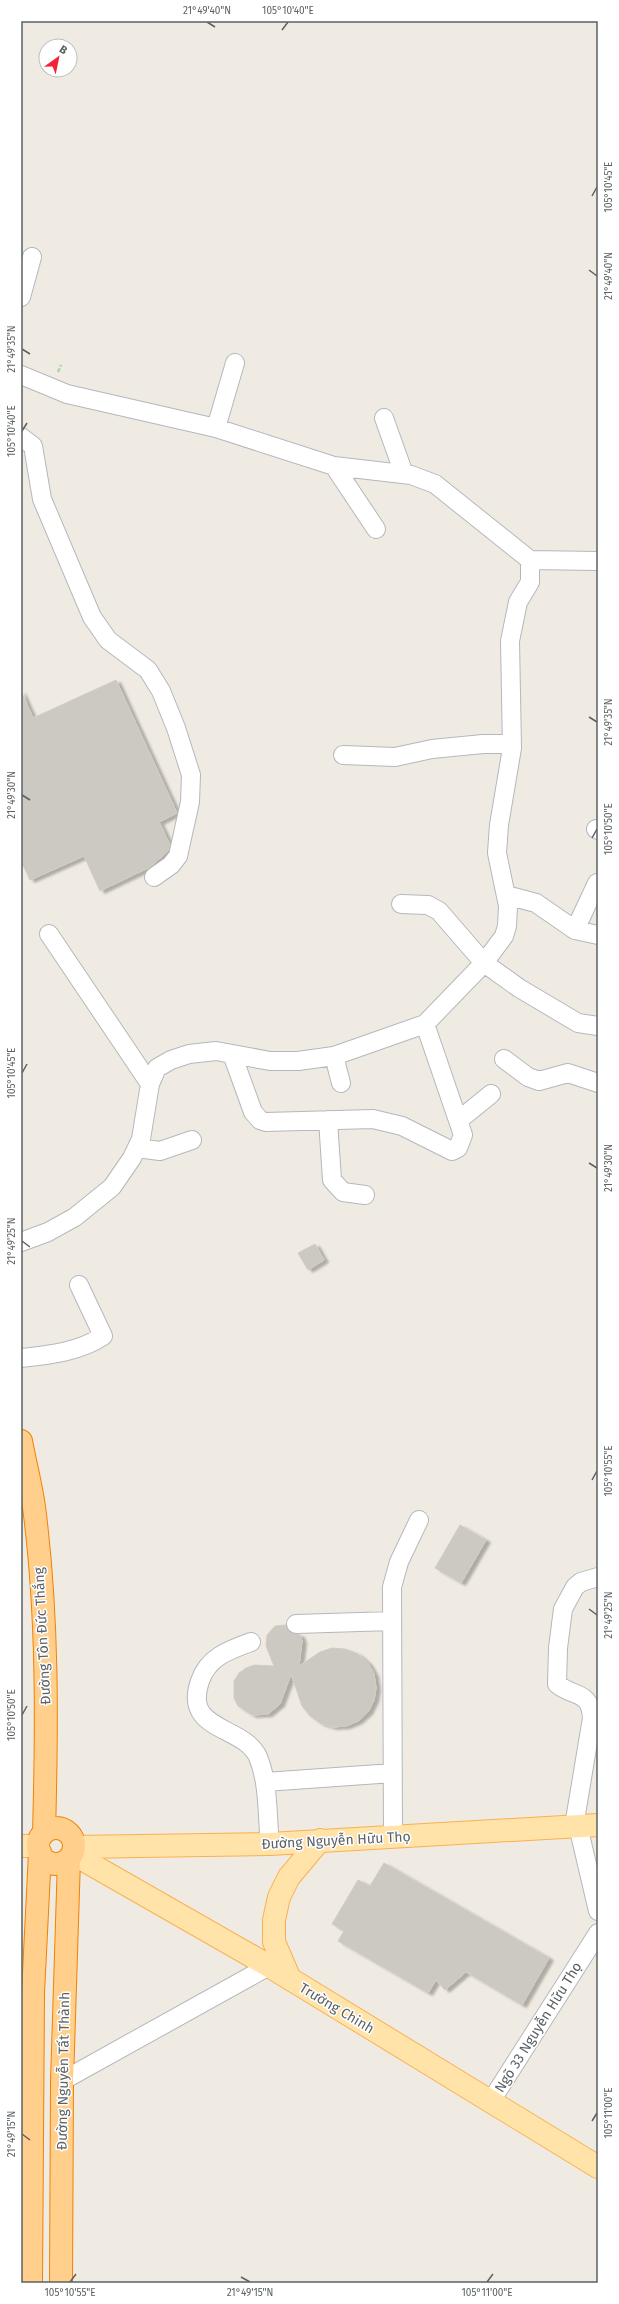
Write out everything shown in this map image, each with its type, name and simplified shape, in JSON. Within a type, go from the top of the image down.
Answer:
[{"type":"highway","name":"Đường Tôn Đức Thắng","points":[[21,1441],[24,1475],[34,1506],[44,1618],[46,1741],[36,1844]]},
{"type":"highway","points":[[32,2283],[33,1985],[36,1844],[50,1830],[64,1830],[70,1834],[72,1853],[63,1863],[49,1862],[36,1844]]},
{"type":"highway","name":"Đường Nguyễn Tất Thành","points":[[61,2283],[62,2081],[72,1853]]},
{"type":"main road","name":"Đường Nguyễn Hữu Thọ","points":[[72,1853],[270,1844],[583,1825]]},
{"type":"main road","points":[[290,1979],[274,1942],[274,1920],[279,1897],[289,1877],[320,1840]]},
{"type":"main road","name":"Trường Chinh","points":[[72,1853],[269,1966],[598,2167]]},
{"type":"street","points":[[21,297],[32,257]]},
{"type":"street","points":[[216,428],[235,362]]},
{"type":"street","points":[[21,375],[67,394],[216,428],[334,466],[404,474],[422,478],[434,484],[530,560],[598,561]]},
{"type":"street","points":[[384,418],[404,474]]},
{"type":"street","points":[[21,437],[33,446],[42,498],[92,617],[108,640],[148,670],[160,691],[176,728],[191,775],[190,802],[178,856],[171,865],[154,877]]},
{"type":"street","points":[[334,466],[376,528]]},
{"type":"street","points":[[21,1242],[48,1232],[94,1203],[112,1187],[132,1158],[141,1139],[150,1084],[157,1068],[171,1060],[189,1054],[216,1051],[270,1061],[298,1061],[334,1056],[425,1024],[484,962],[504,936],[508,926],[508,906],[497,853],[499,825],[512,744],[510,641],[518,602],[530,582],[530,560]]},
{"type":"street","points":[[343,755],[394,757],[432,749],[483,744],[512,744]]},
{"type":"street","points":[[574,930],[597,883]]},
{"type":"street","points":[[506,895],[536,903],[574,930],[598,935]]},
{"type":"street","points":[[401,904],[428,905],[439,911],[484,962],[520,988],[558,1012],[582,1024],[598,1026]]},
{"type":"street","points":[[49,934],[150,1084]]},
{"type":"street","points":[[232,1054],[252,1112],[260,1120],[266,1122],[373,1119],[390,1122],[452,1151],[458,1148],[462,1142],[463,1135],[425,1024]]},
{"type":"street","points":[[334,1056],[341,1083]]},
{"type":"street","points":[[504,1059],[528,1076],[539,1081],[568,1073],[598,1084]]},
{"type":"street","points":[[459,1120],[491,1094]]},
{"type":"street","points":[[328,1120],[332,1180],[343,1192],[365,1195]]},
{"type":"street","points":[[137,1148],[160,1151],[192,1140]]},
{"type":"street","points":[[21,1358],[63,1352],[89,1345],[103,1336],[79,1285]]},
{"type":"street","points":[[393,1837],[392,1587],[399,1562],[419,1520]]},
{"type":"street","points":[[598,1577],[581,1582],[575,1587],[563,1609],[556,1680],[562,1688],[586,1700],[595,1716],[583,1825],[598,1910]]},
{"type":"street","points":[[296,1624],[392,1621]]},
{"type":"street","points":[[251,1642],[225,1651],[211,1663],[202,1676],[196,1692],[200,1710],[206,1718],[215,1726],[250,1745],[258,1757],[264,1782],[270,1844]]},
{"type":"street","points":[[264,1782],[393,1773]]},
{"type":"street","name":"Ngõ 33 Nguyễn Hữu Thọ","points":[[491,2101],[598,1933]]},
{"type":"street","points":[[62,2081],[269,1966]]},
{"type":"building","points":[[116,680],[177,813],[159,822],[170,845],[168,851],[150,867],[100,891],[84,856],[30,880],[21,861],[21,691],[33,718]]},
{"type":"building","points":[[315,1244],[324,1260],[308,1270],[298,1253]]},
{"type":"building","points":[[460,1525],[486,1540],[461,1583],[435,1568]]},
{"type":"building","points":[[286,1625],[291,1633],[300,1635],[302,1641],[299,1666],[320,1652],[332,1648],[345,1649],[358,1654],[368,1663],[374,1674],[376,1688],[374,1700],[368,1712],[358,1721],[346,1726],[333,1727],[320,1723],[310,1716],[302,1706],[291,1674],[280,1704],[268,1714],[252,1715],[238,1706],[234,1698],[234,1681],[239,1673],[254,1665],[274,1666],[266,1646],[267,1635],[275,1626]]},
{"type":"building","points":[[384,1863],[549,1958],[522,2005],[466,1972],[445,1990],[436,1980],[428,1993],[338,1941],[344,1931],[332,1924],[358,1880],[370,1886]]}]
